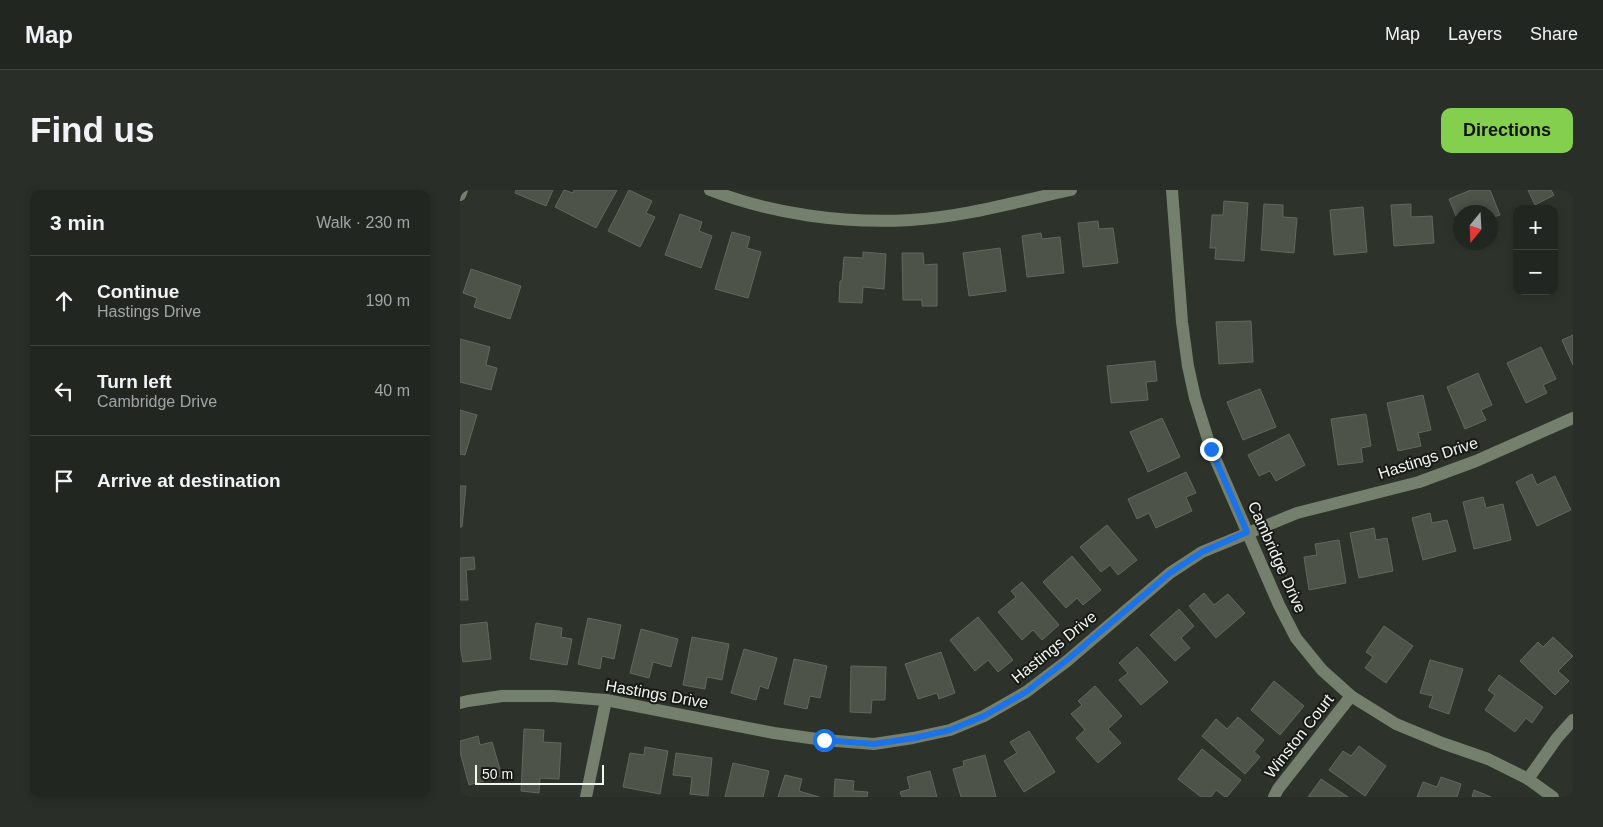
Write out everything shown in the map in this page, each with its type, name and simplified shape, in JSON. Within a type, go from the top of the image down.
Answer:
[{"type":"street","points":[[460,195],[462,190]]},
{"type":"street","points":[[710,190],[766,208],[809,215],[852,220],[911,220],[960,214],[1071,190]]},
{"type":"street","name":"Cambridge Drive","points":[[1172,190],[1182,322],[1188,366],[1195,398],[1211,449],[1279,605],[1296,638],[1322,670],[1351,696],[1396,724],[1488,759],[1528,779],[1553,797]]},
{"type":"street","name":"Hastings Drive","points":[[460,703],[502,696],[553,696],[606,700],[774,733],[874,744],[950,730],[984,716],[1026,692],[1170,573],[1202,552],[1297,513],[1427,479],[1476,461],[1573,418]]},
{"type":"street","name":"Winston Court","points":[[1274,797],[1278,788],[1351,696]]},
{"type":"street","points":[[586,797],[606,700]]},
{"type":"street","points":[[1528,779],[1557,738],[1573,720]]},
{"type":"building","points":[[516,190],[553,190],[546,206],[515,193]]},
{"type":"building","points":[[564,190],[573,193],[574,190],[617,190],[596,228],[555,207]]},
{"type":"building","points":[[629,190],[652,201],[646,213],[655,217],[640,247],[608,231]]},
{"type":"building","points":[[1471,190],[1490,190],[1496,205],[1453,205],[1453,209],[1449,199]]},
{"type":"building","points":[[1528,190],[1551,190],[1554,195],[1535,205]]},
{"type":"building","points":[[1224,201],[1248,203],[1244,261],[1215,259],[1216,248],[1210,248],[1212,215],[1223,215]]},
{"type":"building","points":[[1264,204],[1283,205],[1283,217],[1297,218],[1294,253],[1261,250]]},
{"type":"building","points":[[1411,204],[1411,217],[1432,216],[1434,243],[1394,246],[1391,205]]},
{"type":"building","points":[[1363,207],[1367,252],[1334,255],[1330,210]]},
{"type":"building","points":[[680,214],[702,222],[699,231],[712,236],[701,268],[665,255]]},
{"type":"building","points":[[1098,221],[1099,229],[1113,228],[1118,263],[1083,267],[1078,223]]},
{"type":"building","points":[[732,232],[750,237],[747,248],[761,252],[748,298],[715,289]]},
{"type":"building","points":[[1041,233],[1042,239],[1060,237],[1064,273],[1027,277],[1022,236]]},
{"type":"building","points":[[1000,248],[1006,291],[969,296],[963,253]]},
{"type":"building","points":[[863,252],[886,254],[884,289],[863,287],[862,303],[839,302],[844,257],[863,258]]},
{"type":"building","points":[[902,253],[923,253],[924,265],[937,264],[937,306],[922,306],[922,300],[903,300]]},
{"type":"building","points":[[471,269],[521,286],[510,319],[474,307],[477,298],[463,293]]},
{"type":"building","points":[[1251,321],[1253,362],[1219,364],[1216,322]]},
{"type":"building","points":[[1573,335],[1573,365],[1562,340]]},
{"type":"building","points":[[460,339],[490,347],[486,365],[497,368],[491,390],[460,382]]},
{"type":"building","points":[[1541,347],[1556,379],[1543,385],[1547,393],[1526,403],[1507,363]]},
{"type":"building","points":[[1155,361],[1157,381],[1146,382],[1148,400],[1111,403],[1107,366]]},
{"type":"building","points":[[1478,373],[1492,405],[1481,410],[1486,420],[1465,429],[1447,387]]},
{"type":"building","points":[[1260,389],[1276,427],[1243,440],[1227,402]]},
{"type":"building","points":[[1423,395],[1431,430],[1418,433],[1421,446],[1398,451],[1387,403]]},
{"type":"building","points":[[460,410],[477,415],[465,455],[460,454]]},
{"type":"building","points":[[1366,414],[1371,446],[1361,448],[1363,462],[1338,465],[1331,419]]},
{"type":"building","points":[[1162,418],[1180,457],[1148,472],[1130,432]]},
{"type":"building","points":[[1289,434],[1305,465],[1276,481],[1270,471],[1259,476],[1248,455]]},
{"type":"building","points":[[1186,472],[1196,493],[1186,497],[1192,511],[1156,528],[1149,513],[1137,519],[1128,499]]},
{"type":"building","points":[[1532,474],[1537,485],[1555,476],[1571,510],[1537,526],[1516,482]]},
{"type":"building","points":[[460,486],[466,486],[462,527],[460,527]]},
{"type":"building","points":[[1483,497],[1486,508],[1503,504],[1511,540],[1474,549],[1463,502]]},
{"type":"building","points":[[1430,513],[1432,523],[1447,520],[1456,551],[1423,560],[1412,518]]},
{"type":"building","points":[[1107,525],[1137,560],[1118,575],[1110,565],[1101,572],[1080,547]]},
{"type":"building","points":[[1374,528],[1376,540],[1387,538],[1393,571],[1359,578],[1350,533]]},
{"type":"building","points":[[1339,540],[1346,583],[1309,590],[1304,557],[1317,555],[1315,544]]},
{"type":"building","points":[[1072,556],[1101,590],[1083,605],[1077,598],[1066,608],[1043,582]]},
{"type":"building","points":[[474,557],[475,569],[466,570],[468,600],[460,600],[460,558]]},
{"type":"building","points":[[1022,582],[1059,625],[1042,640],[1033,630],[1022,640],[998,612],[1016,597],[1011,591]]},
{"type":"building","points":[[1204,593],[1214,605],[1228,594],[1245,613],[1216,638],[1189,606]]},
{"type":"building","points":[[1179,609],[1194,626],[1181,638],[1190,648],[1175,661],[1150,635]]},
{"type":"building","points":[[978,617],[1013,660],[998,672],[988,660],[975,671],[950,640]]},
{"type":"building","points":[[588,618],[621,625],[614,659],[602,656],[600,669],[578,664]]},
{"type":"building","points":[[487,622],[491,659],[463,662],[460,645],[460,625]]},
{"type":"building","points":[[536,623],[562,628],[561,637],[572,639],[567,665],[530,659]]},
{"type":"building","points":[[1384,626],[1413,646],[1386,683],[1365,668],[1373,657],[1366,652]]},
{"type":"building","points":[[641,629],[678,639],[671,667],[653,662],[649,678],[630,673]]},
{"type":"building","points":[[692,637],[729,644],[722,680],[707,677],[705,689],[683,685]]},
{"type":"building","points":[[1553,637],[1573,656],[1558,671],[1569,681],[1555,695],[1520,661],[1538,642],[1543,647]]},
{"type":"building","points":[[1137,647],[1168,682],[1141,705],[1119,680],[1128,673],[1119,663]]},
{"type":"building","points":[[744,649],[777,658],[768,689],[760,686],[756,700],[731,693]]},
{"type":"building","points":[[941,652],[955,693],[939,699],[937,693],[918,699],[905,664]]},
{"type":"building","points":[[794,659],[827,666],[820,698],[810,696],[807,709],[784,704]]},
{"type":"building","points":[[1430,660],[1463,669],[1449,714],[1429,707],[1433,696],[1420,693]]},
{"type":"building","points":[[851,666],[886,667],[885,700],[872,700],[871,713],[850,712]]},
{"type":"building","points":[[1499,675],[1543,707],[1532,723],[1526,718],[1515,732],[1485,710],[1495,695],[1488,690]]},
{"type":"building","points":[[1274,681],[1304,706],[1280,735],[1251,710]]},
{"type":"building","points":[[1095,686],[1122,716],[1108,729],[1121,743],[1098,763],[1076,738],[1085,730],[1071,714],[1082,705],[1078,701]]},
{"type":"building","points":[[1238,717],[1264,740],[1254,752],[1260,757],[1245,774],[1202,736],[1216,719],[1227,729]]},
{"type":"building","points":[[524,729],[544,730],[543,742],[561,743],[559,779],[540,778],[539,793],[521,791]]},
{"type":"building","points":[[1029,731],[1055,772],[1024,792],[1004,761],[1017,753],[1010,742]]},
{"type":"building","points":[[478,736],[480,745],[492,742],[502,776],[469,785],[460,752],[460,741]]},
{"type":"building","points":[[1359,746],[1386,766],[1365,796],[1329,770],[1343,751],[1351,756]]},
{"type":"building","points":[[645,747],[668,751],[660,794],[623,787],[630,753],[644,755]]},
{"type":"building","points":[[1202,749],[1241,780],[1227,797],[1216,790],[1211,797],[1201,797],[1178,779]]},
{"type":"building","points":[[676,753],[712,758],[708,796],[690,794],[692,777],[673,775]]},
{"type":"building","points":[[985,755],[996,797],[961,797],[953,769],[964,766],[963,761]]},
{"type":"building","points":[[733,763],[769,771],[763,797],[725,797]]},
{"type":"building","points":[[930,771],[937,797],[902,797],[900,792],[910,789],[907,777]]},
{"type":"building","points":[[785,775],[802,779],[799,791],[819,797],[778,797]]},
{"type":"building","points":[[1441,777],[1461,784],[1457,797],[1417,797],[1423,782],[1437,787]]},
{"type":"building","points":[[835,779],[854,781],[853,791],[868,792],[867,797],[834,797]]},
{"type":"building","points":[[1321,779],[1348,797],[1308,797]]},
{"type":"building","points":[[1474,790],[1491,797],[1472,797]]},
{"type":"route","points":[[824,740],[874,744],[950,730],[984,716],[1026,692],[1170,573],[1202,552],[1247,532],[1211,449]]}]
